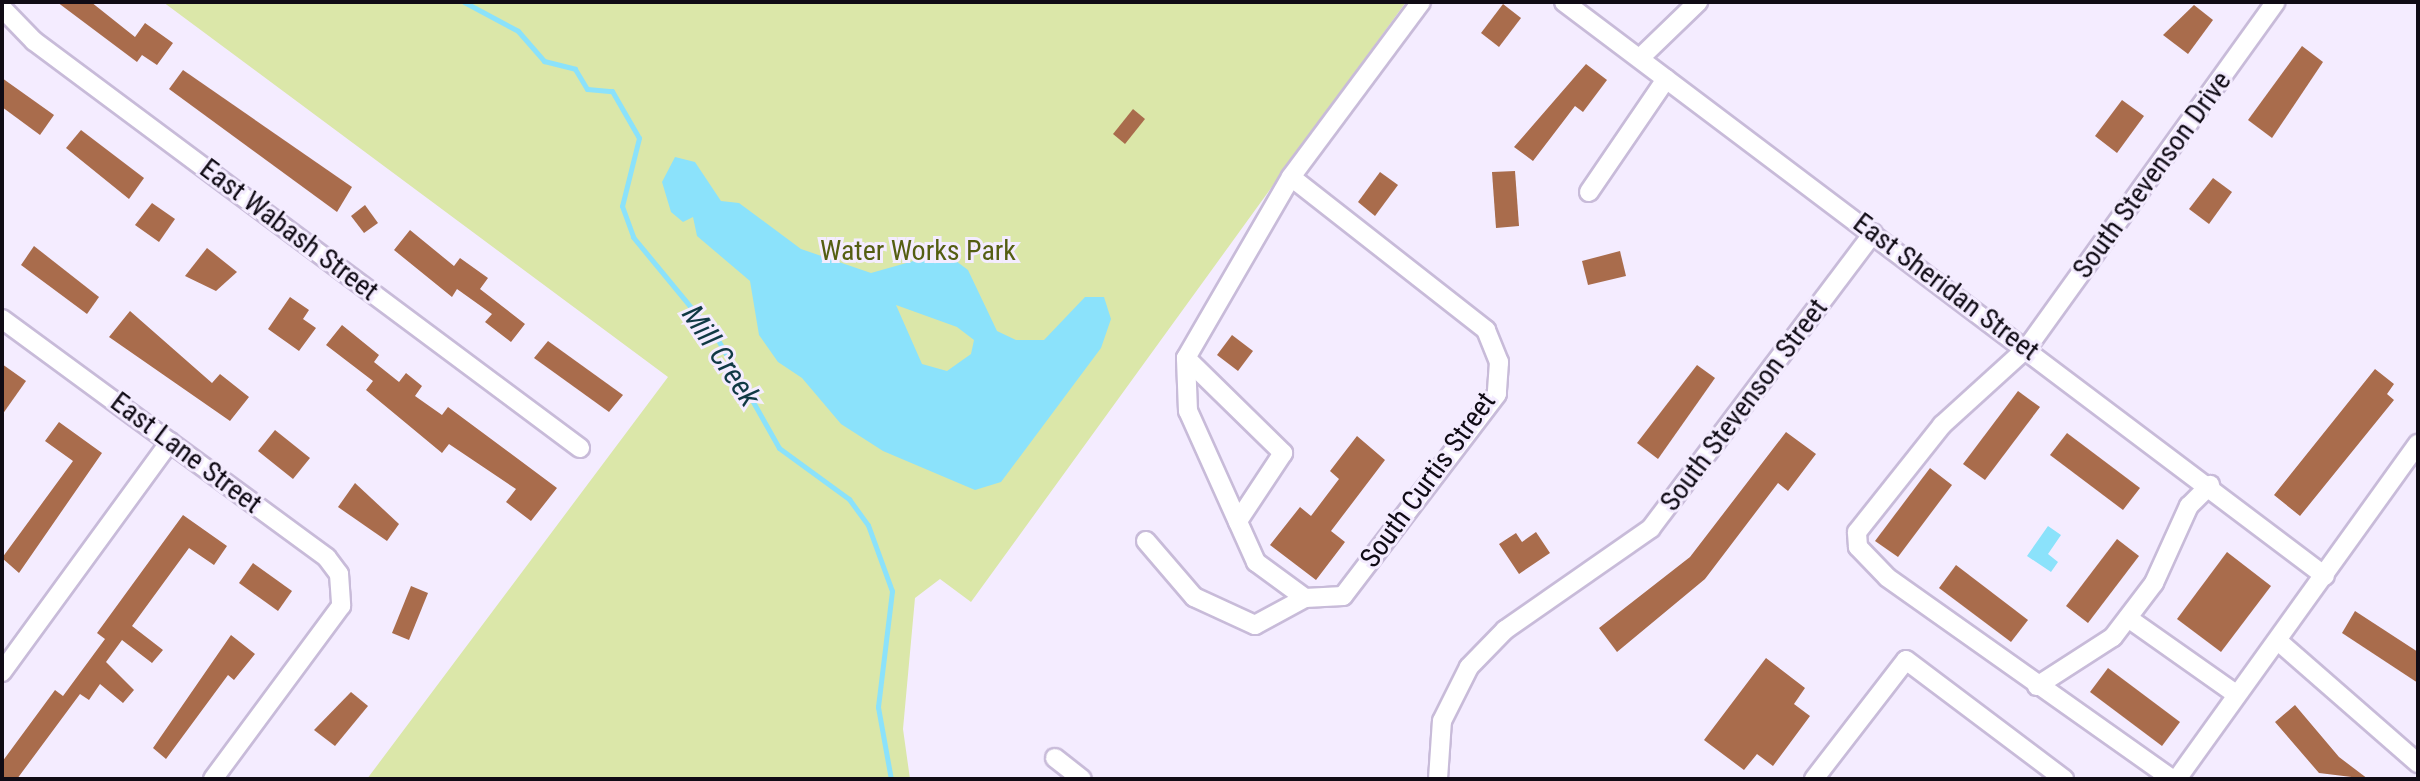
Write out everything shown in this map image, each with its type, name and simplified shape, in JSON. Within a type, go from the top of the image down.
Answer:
[{"type":"street","points":[[1305,598],[1256,562],[1188,411],[1186,358],[1291,177],[1421,2]]},
{"type":"street","name":"East Sheridan Street","points":[[1564,2],[2210,485],[2325,576]]},
{"type":"street","points":[[1640,58],[1698,2]]},
{"type":"street","name":"South Stevenson Drive","points":[[2174,779],[2037,686],[1887,577],[1858,547],[1857,532],[1942,425],[2027,348],[2276,2]]},
{"type":"street","name":"East Wabash Street","points":[[2,8],[34,41],[580,448]]},
{"type":"street","points":[[1589,192],[1666,79]]},
{"type":"street","name":"South Curtis Street","points":[[1146,541],[1194,597],[1255,625],[1305,598],[1343,596],[1497,394],[1499,362],[1486,330],[1291,177]]},
{"type":"street","name":"South Stevenson Street","points":[[1438,779],[1442,721],[1469,667],[1505,630],[1651,528],[1873,233]]},
{"type":"street","name":"East Lane Street","points":[[2,319],[327,558],[339,574],[341,606],[213,779]]},
{"type":"street","points":[[1186,358],[1283,453],[1238,521]]},
{"type":"street","points":[[2,672],[170,442]]},
{"type":"street","points":[[2174,779],[2278,641],[2418,443]]},
{"type":"street","points":[[2037,686],[2088,657],[2128,618],[2154,583],[2189,506],[2210,485]]},
{"type":"street","points":[[2128,618],[2237,695]]},
{"type":"street","points":[[2278,641],[2418,763]]},
{"type":"street","points":[[1814,779],[1906,660],[2064,779]]},
{"type":"street","points":[[1055,758],[1082,779]]},
{"type":"green space","name":"Water Works Park","points":[[163,2],[1406,2],[971,602],[940,579],[915,598],[903,729],[910,779],[367,779],[668,377]]},
{"type":"water","points":[[675,157],[695,162],[721,201],[739,203],[801,249],[871,273],[931,256],[952,258],[968,270],[997,331],[1016,340],[1044,340],[1085,297],[1104,297],[1111,319],[1101,348],[1001,482],[975,490],[883,451],[841,424],[802,378],[778,362],[759,335],[750,281],[697,236],[693,217],[683,222],[671,212],[662,182]],"holes":[[[896,305],[957,327],[974,340],[971,354],[947,371],[922,364]]]},
{"type":"water","points":[[2048,526],[2061,535],[2048,554],[2058,562],[2051,572],[2027,556]]},
{"type":"building","points":[[57,2],[91,2],[135,37],[145,23],[173,43],[157,65],[142,55],[137,62]]},
{"type":"building","points":[[1503,4],[1521,18],[1499,47],[1481,33]]},
{"type":"building","points":[[2194,5],[2213,20],[2188,54],[2163,35]]},
{"type":"building","points":[[2302,46],[2323,62],[2272,138],[2248,120]]},
{"type":"building","points":[[1586,64],[1607,80],[1583,112],[1575,106],[1533,161],[1514,147]]},
{"type":"building","points":[[183,70],[352,187],[337,212],[169,89]]},
{"type":"building","points":[[2,78],[54,115],[40,135],[2,107]]},
{"type":"building","points":[[2122,100],[2144,116],[2117,153],[2095,136]]},
{"type":"building","points":[[1133,109],[1145,119],[1125,144],[1113,134]]},
{"type":"building","points":[[81,130],[144,178],[129,199],[66,148]]},
{"type":"building","points":[[1515,171],[1519,226],[1496,228],[1492,172]]},
{"type":"building","points":[[1380,172],[1398,185],[1375,216],[1358,202]]},
{"type":"building","points":[[2213,178],[2232,192],[2209,224],[2189,209]]},
{"type":"building","points":[[152,203],[175,219],[159,242],[135,225]]},
{"type":"building","points":[[365,205],[378,223],[364,233],[351,216]]},
{"type":"building","points":[[410,230],[454,266],[460,258],[488,278],[480,289],[525,324],[511,342],[485,322],[492,314],[457,289],[452,297],[394,250]]},
{"type":"building","points":[[34,246],[99,297],[87,314],[21,265]]},
{"type":"building","points":[[207,248],[237,272],[216,291],[185,276]]},
{"type":"building","points":[[1620,251],[1626,276],[1588,285],[1582,261]]},
{"type":"building","points":[[290,297],[309,310],[303,319],[316,328],[299,351],[268,329]]},
{"type":"building","points":[[130,311],[212,383],[220,374],[249,397],[230,421],[109,337]]},
{"type":"building","points":[[342,325],[379,355],[374,362],[399,382],[406,373],[422,386],[415,396],[442,415],[448,407],[557,488],[531,521],[506,502],[516,489],[449,444],[442,453],[366,390],[373,381],[326,345]]},
{"type":"building","points":[[1232,335],[1253,351],[1238,371],[1217,355]]},
{"type":"building","points":[[548,341],[623,395],[609,412],[534,358]]},
{"type":"building","points":[[2,364],[26,381],[2,415]]},
{"type":"building","points":[[1697,365],[1715,378],[1658,459],[1637,443]]},
{"type":"building","points":[[2375,369],[2394,384],[2387,394],[2394,400],[2300,516],[2274,495]]},
{"type":"building","points":[[2018,391],[2040,407],[1985,480],[1963,464]]},
{"type":"building","points":[[59,422],[102,453],[19,573],[2,558],[73,461],[45,441]]},
{"type":"building","points":[[275,430],[310,458],[293,479],[258,451]]},
{"type":"building","points":[[1786,432],[1816,454],[1788,491],[1778,483],[1705,579],[1617,652],[1599,628],[1690,557]]},
{"type":"building","points":[[2067,433],[2140,488],[2123,510],[2050,455]]},
{"type":"building","points":[[1357,436],[1385,460],[1331,531],[1345,542],[1316,580],[1270,545],[1300,507],[1311,516],[1339,479],[1330,471]]},
{"type":"building","points":[[1930,468],[1952,485],[1898,557],[1875,541]]},
{"type":"building","points":[[355,483],[399,524],[387,541],[338,507]]},
{"type":"building","points":[[183,515],[227,546],[214,565],[189,548],[132,626],[163,650],[152,663],[122,640],[106,662],[134,690],[123,703],[100,684],[89,700],[80,694],[17,779],[2,779],[2,762],[55,690],[63,696],[105,639],[97,633]]},
{"type":"building","points":[[1536,532],[1550,553],[1519,574],[1499,544],[1516,533],[1522,542]]},
{"type":"building","points":[[2117,539],[2139,556],[2088,623],[2066,606]]},
{"type":"building","points":[[2227,552],[2271,586],[2221,652],[2177,619]]},
{"type":"building","points":[[253,563],[292,591],[278,611],[239,583]]},
{"type":"building","points":[[1956,565],[2028,620],[2011,642],[1939,588]]},
{"type":"building","points":[[411,586],[428,593],[409,640],[392,633]]},
{"type":"building","points":[[2355,611],[2418,652],[2418,683],[2342,633]]},
{"type":"building","points":[[231,635],[255,654],[234,680],[228,675],[166,759],[153,748]]},
{"type":"building","points":[[1766,658],[1805,688],[1794,704],[1810,716],[1773,766],[1757,754],[1744,770],[1704,740]]},
{"type":"building","points":[[2108,668],[2180,722],[2162,746],[2090,692]]},
{"type":"building","points":[[351,692],[368,706],[335,746],[314,730]]},
{"type":"building","points":[[2295,705],[2339,757],[2368,779],[2319,773],[2275,722]]},
{"type":"waterway","name":"Mill Creek","points":[[464,2],[518,31],[544,61],[575,69],[587,89],[612,91],[639,138],[622,206],[633,237],[718,340],[779,448],[849,499],[868,525],[892,591],[878,707],[891,779]]}]
